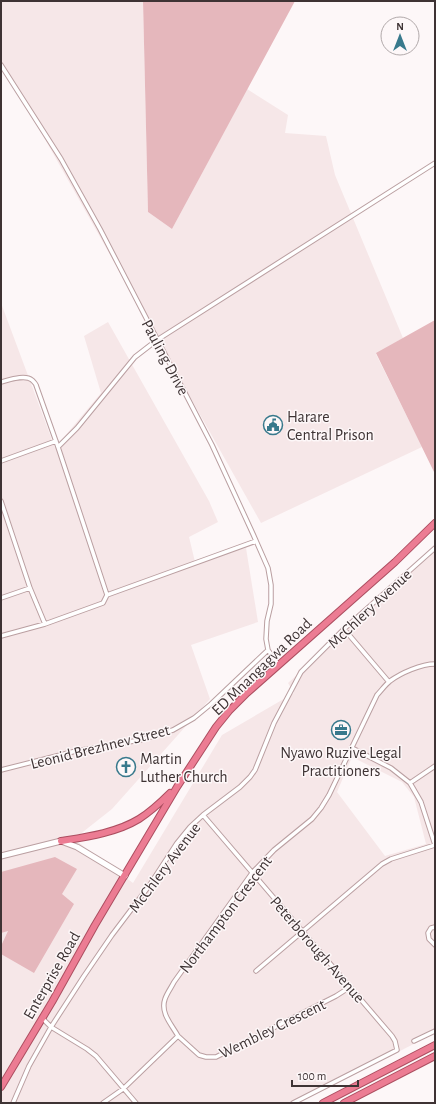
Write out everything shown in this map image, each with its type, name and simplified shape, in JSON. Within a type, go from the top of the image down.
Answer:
[{"type":"highway","name":"ED Mnangagwa Road","points":[[125,876],[176,787],[208,738],[229,711],[278,664],[394,562],[435,523]]},
{"type":"highway","points":[[61,841],[89,837],[125,826],[153,809],[176,787]]},
{"type":"highway","name":"Enterprise Road","points":[[2,1085],[125,876]]},
{"type":"highway","points":[[323,1103],[435,1045]]},
{"type":"highway","points":[[344,1103],[435,1056]]},
{"type":"main road","points":[[1,856],[61,841],[77,847],[125,876]]},
{"type":"street","name":"Pauling Drive","points":[[1,66],[61,159],[100,229],[212,445],[256,541],[268,568],[271,585],[271,604],[267,621],[266,639],[268,650]]},
{"type":"street","points":[[58,447],[77,428],[135,357],[157,340],[435,163]]},
{"type":"street","points":[[1,382],[16,378],[28,378],[33,380],[36,385],[107,595]]},
{"type":"street","points":[[1,461],[56,441]]},
{"type":"street","points":[[1,501],[30,588],[46,624]]},
{"type":"street","points":[[1,636],[46,624],[103,603],[107,595],[256,541]]},
{"type":"street","name":"McChlery Avenue","points":[[13,1103],[28,1066],[51,1027],[84,976],[149,886],[177,843],[190,827],[203,815],[240,787],[255,770],[274,723],[301,672],[344,629],[435,548]]},
{"type":"street","points":[[1,598],[30,588]]},
{"type":"street","points":[[344,629],[389,682]]},
{"type":"street","points":[[268,650],[278,664]]},
{"type":"street","name":"Leonid Brezhnev Street","points":[[1,770],[76,751],[140,740],[173,730],[194,718],[211,704],[268,650]]},
{"type":"street","name":"Northampton Crescent","points":[[178,1036],[165,1016],[164,1008],[164,1000],[174,982],[252,873],[274,850],[312,819],[321,808],[329,795],[377,696],[389,682],[410,670],[435,664]]},
{"type":"street","points":[[256,971],[382,864],[391,859],[435,845],[421,802],[410,783],[391,768],[352,748]]},
{"type":"street","points":[[410,783],[435,766]]},
{"type":"street","name":"Peterborough Avenue","points":[[203,815],[395,1041],[397,1050],[293,1103]]},
{"type":"street","points":[[435,927],[431,928],[428,933],[429,939],[435,945]]},
{"type":"street","name":"Wembley Crescent","points":[[178,1036],[199,1055],[216,1057],[336,996],[350,987]]},
{"type":"street","points":[[42,1018],[51,1027],[87,1048],[96,1056],[136,1103]]},
{"type":"street","points":[[414,1041],[435,1030]]},
{"type":"street","points":[[103,1103],[123,1089],[178,1036]]},
{"type":"shaded area","points":[[1,1],[143,1],[148,212],[172,229],[247,89],[288,115],[285,133],[326,136],[335,175],[403,338],[376,354],[422,447],[261,523],[1,61]]},
{"type":"shaded area","points":[[143,1],[295,1],[172,229],[148,212]]},
{"type":"shaded area","points":[[1,303],[55,448],[101,393],[84,336],[108,322],[209,501],[218,522],[189,537],[195,562],[246,548],[258,622],[191,645],[210,699],[112,809],[74,839],[133,883],[222,735],[294,693],[288,683],[435,550],[435,1033],[299,1103],[1,1103]],"holes":[[[352,757],[402,782],[414,797],[426,844],[385,856],[337,792]]]},
{"type":"shaded area","points":[[435,320],[435,474],[376,353]]},
{"type":"shaded area","points":[[55,857],[77,869],[62,894],[74,904],[34,973],[1,954],[1,946],[8,931],[1,933],[1,872]]},
{"type":"place","name":"Harare Central Prison","points":[[273,425]]},
{"type":"place","name":"Nyawo Ruzive Legal Practitioners","points":[[341,730]]},
{"type":"place","name":"Martin Luther Church","points":[[126,767]]}]
